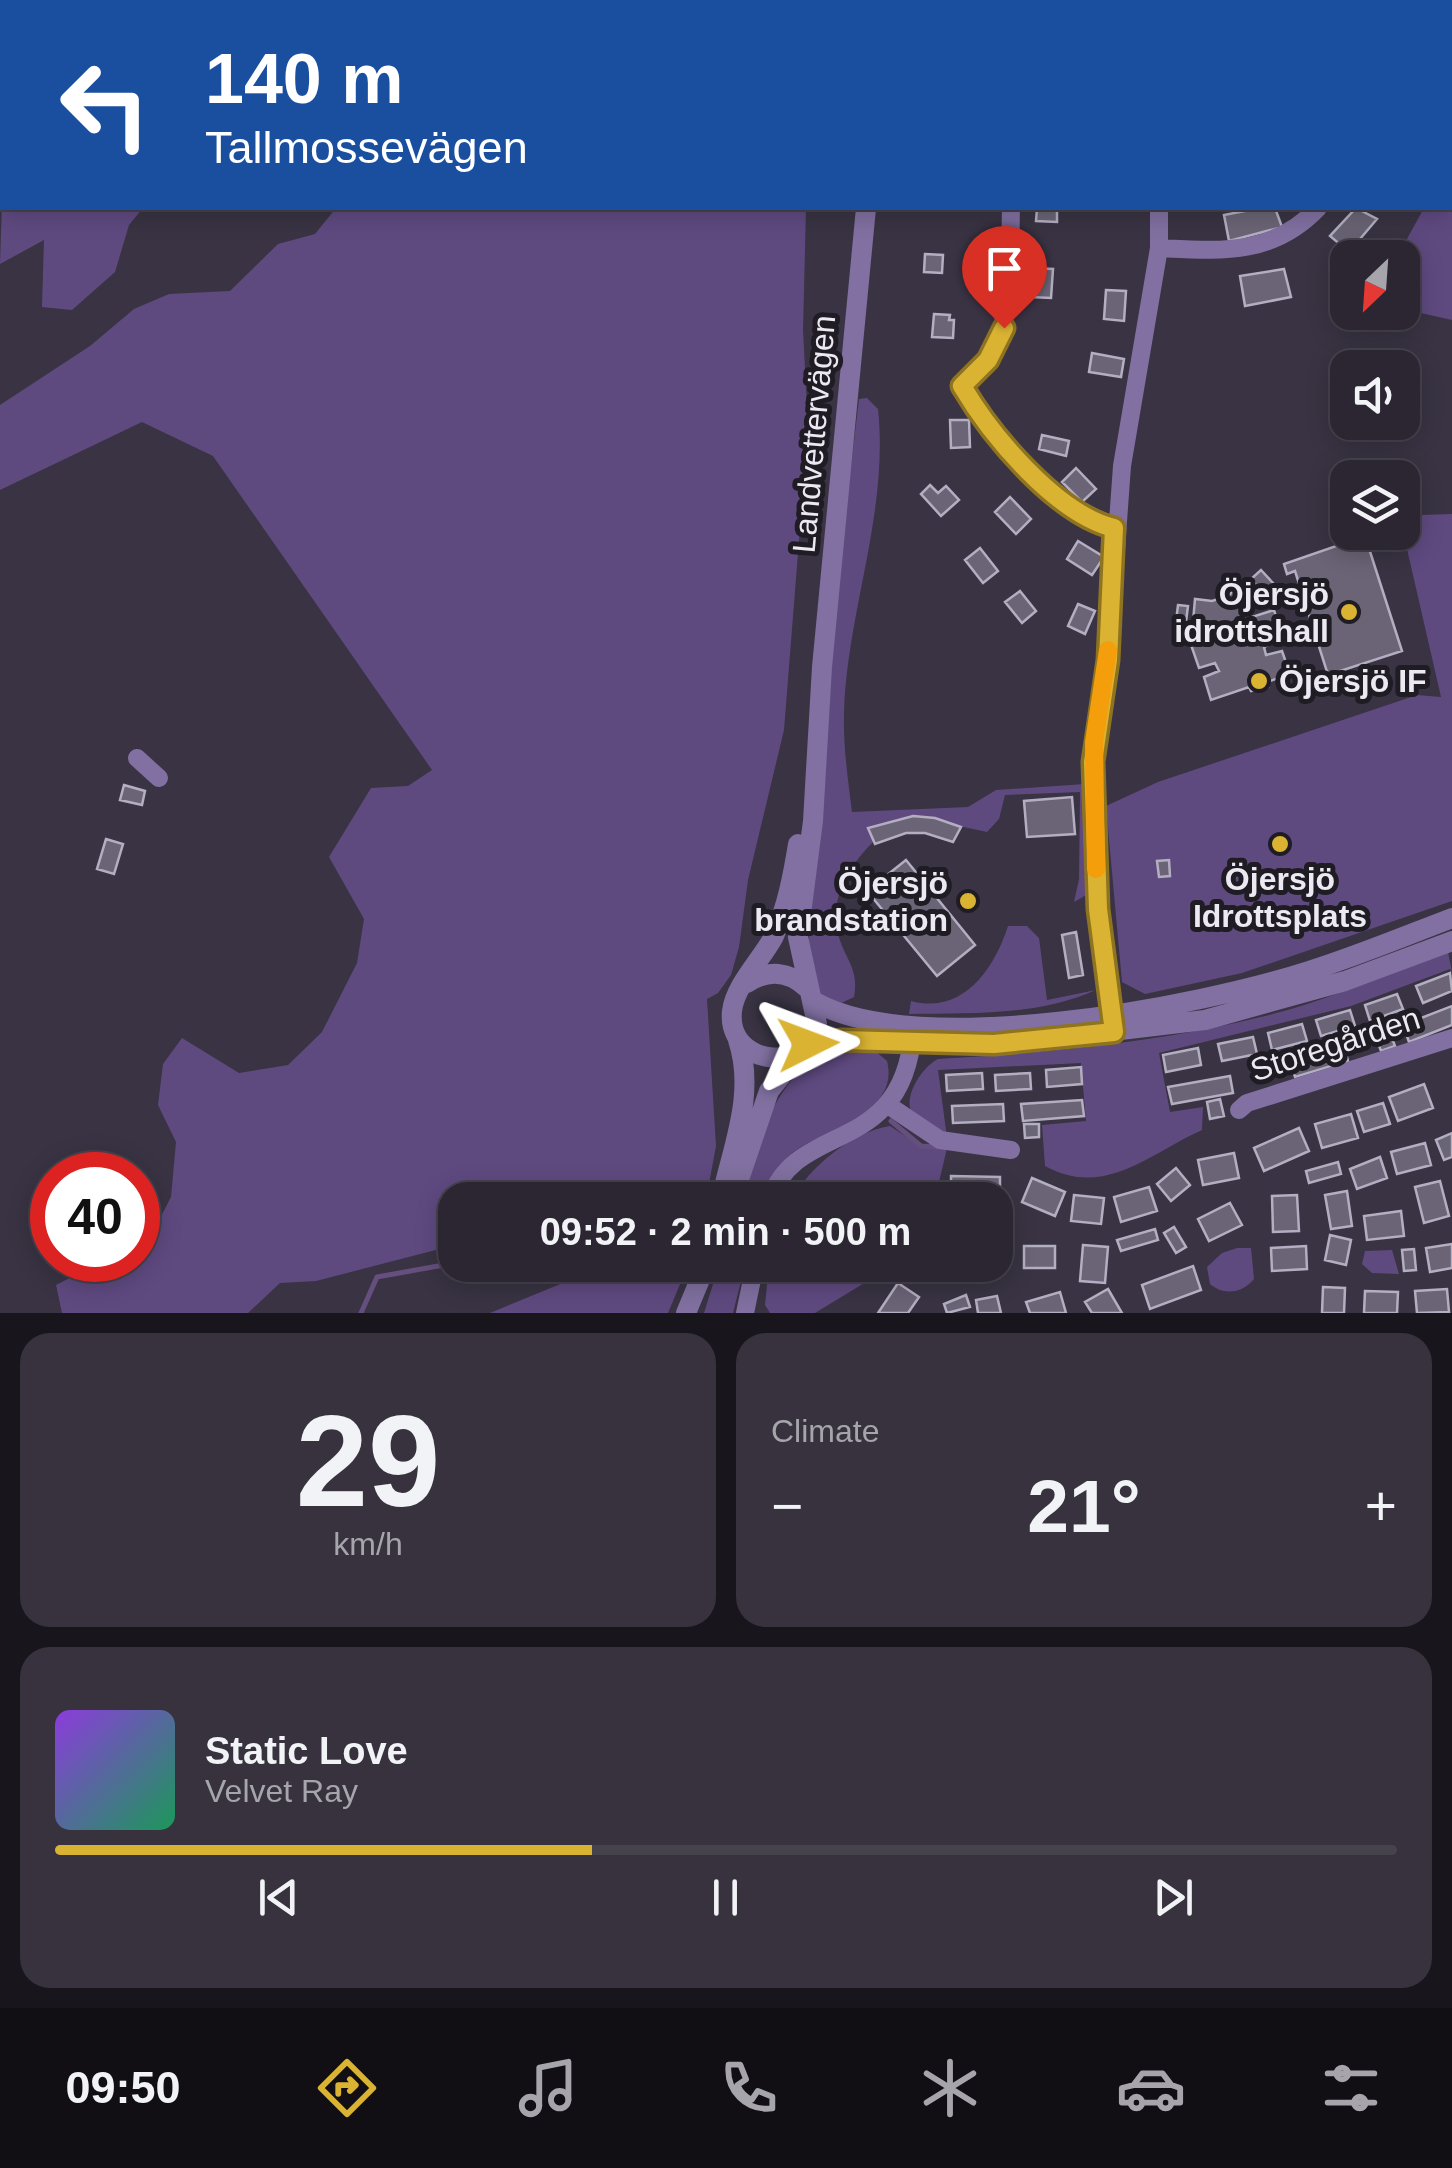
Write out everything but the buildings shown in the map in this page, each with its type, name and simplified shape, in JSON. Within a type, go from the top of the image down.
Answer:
[{"type":"street","name":"Landvettervägen","points":[[738,1182],[768,1091],[817,1024],[798,937],[813,820],[822,666],[866,210]]},
{"type":"street","points":[[1011,210],[1004,328],[988,360],[962,386],[983,417],[1054,496],[1071,511],[1114,528]]},
{"type":"street","points":[[1112,1023],[1098,909],[1093,762],[1108,660],[1114,528],[1159,248],[1159,210]]},
{"type":"street","points":[[1159,248],[1227,250],[1262,244],[1296,230],[1316,210]]},
{"type":"street","name":"Landvettervägen","points":[[725,1182],[746,1076],[732,1014],[742,988],[774,934],[788,896],[822,666]]},
{"type":"street","points":[[137,758],[159,778]]},
{"type":"street","points":[[1112,1023],[1310,971],[1452,918]]},
{"type":"street","points":[[738,1038],[752,1053],[767,1058],[842,1040],[988,1026],[1205,1020],[1452,941]]},
{"type":"street","points":[[742,988],[760,976],[789,976],[845,1016],[912,1035]]},
{"type":"street","points":[[781,1182],[791,1167],[870,1122],[888,1105],[898,1090],[912,1035]]},
{"type":"street","name":"Storegården","points":[[1239,1110],[1246,1103],[1452,1038]]},
{"type":"street","points":[[888,1105],[940,1140],[1012,1150]]},
{"type":"street","points":[[686,1313],[699,1282]]},
{"type":"street","points":[[744,1313],[751,1282]]},
{"type":"shaded area","points":[[2,210],[141,210],[129,225],[115,272],[72,310],[42,307],[44,240],[0,264]]},
{"type":"shaded area","points":[[334,210],[806,210],[803,330],[808,427],[784,730],[748,880],[731,975],[718,993],[707,999],[716,1146],[709,1182],[438,1182],[438,1249],[316,1281],[280,1283],[248,1313],[62,1313],[56,1285],[62,1282],[160,1282],[160,1218],[171,1197],[176,1142],[158,1105],[163,1064],[182,1038],[239,1073],[288,1065],[322,1032],[357,963],[364,919],[329,857],[371,788],[408,786],[432,770],[213,456],[142,422],[0,490],[0,405],[90,346],[134,309],[169,294],[230,291],[278,244],[315,234]]},
{"type":"shaded area","points":[[1423,210],[1452,210],[1452,320],[1420,313],[1420,240],[1406,240]]},
{"type":"shaded area","points":[[867,398],[878,409],[880,448],[873,524],[852,637],[844,713],[852,812],[968,807],[996,790],[1085,784],[1088,894],[1074,902],[1079,879],[1080,792],[1005,795],[999,819],[987,832],[913,816],[869,828],[874,841],[847,876],[837,902],[837,931],[855,982],[854,997],[837,1005],[821,997],[807,962],[837,584],[859,399]]},
{"type":"shaded area","name":"Öjersjö Idrottsplats","points":[[1452,514],[1452,901],[1242,973],[1145,994],[1122,982],[1106,806],[1158,782],[1417,695],[1441,697],[1407,550],[1420,550],[1420,515]]},
{"type":"shaded area","points":[[1008,926],[1027,926],[1039,938],[1047,1000],[1096,990],[1028,1009],[909,1014],[911,1001],[946,1001],[973,985],[994,958]]},
{"type":"shaded area","points":[[1448,952],[1452,972],[1450,969],[1351,1006],[1159,1053],[1170,1112],[1203,1107],[1202,1130],[1107,1175],[1067,1175],[1045,1166],[1042,1125],[1086,1121],[1081,1063],[938,1070],[947,1138],[920,1122],[910,1108],[915,1083],[938,1059],[1112,1044],[1241,1022],[1305,1005]]},
{"type":"shaded area","points":[[848,1047],[874,1050],[887,1061],[888,1080],[882,1095],[855,1119],[791,1154],[769,1182],[746,1182],[775,1106],[804,1068],[824,1055]]},
{"type":"shaded area","points":[[890,1126],[920,1146],[947,1148],[939,1182],[804,1182],[833,1153]]},
{"type":"shaded area","points":[[1251,1248],[1254,1279],[1233,1291],[1215,1288],[1210,1284],[1207,1267],[1222,1253]]},
{"type":"shaded area","points":[[1392,1250],[1399,1274],[1372,1273],[1362,1264],[1365,1251]]},
{"type":"shaded area","points":[[565,1282],[681,1282],[668,1313],[490,1313]]},
{"type":"shaded area","points":[[714,1282],[741,1282],[733,1313],[704,1313]]},
{"type":"shaded area","points":[[767,1282],[866,1282],[815,1313],[770,1313],[765,1305]]},
{"type":"waterway","points":[[891,1121],[921,1146],[937,1147]]},
{"type":"waterway","points":[[361,1313],[377,1277],[438,1266]]},
{"type":"slow traffic","points":[[1096,869],[1094,742],[1108,650]]},
{"type":"place","name":"Öjersjö idrottshall","points":[[1349,612]]},
{"type":"place","name":"Öjersjö IF","points":[[1259,681]]},
{"type":"place","name":"Öjersjö Idrottsplats","points":[[1280,844]]},
{"type":"place","name":"Öjersjö brandstation","points":[[968,901]]},
{"type":"route","points":[[808,1044],[842,1040],[994,1044],[1114,1032],[1098,909],[1093,762],[1098,705],[1108,660],[1114,528],[1071,511],[1054,496],[983,417],[962,386],[988,360],[1004,328]]}]
